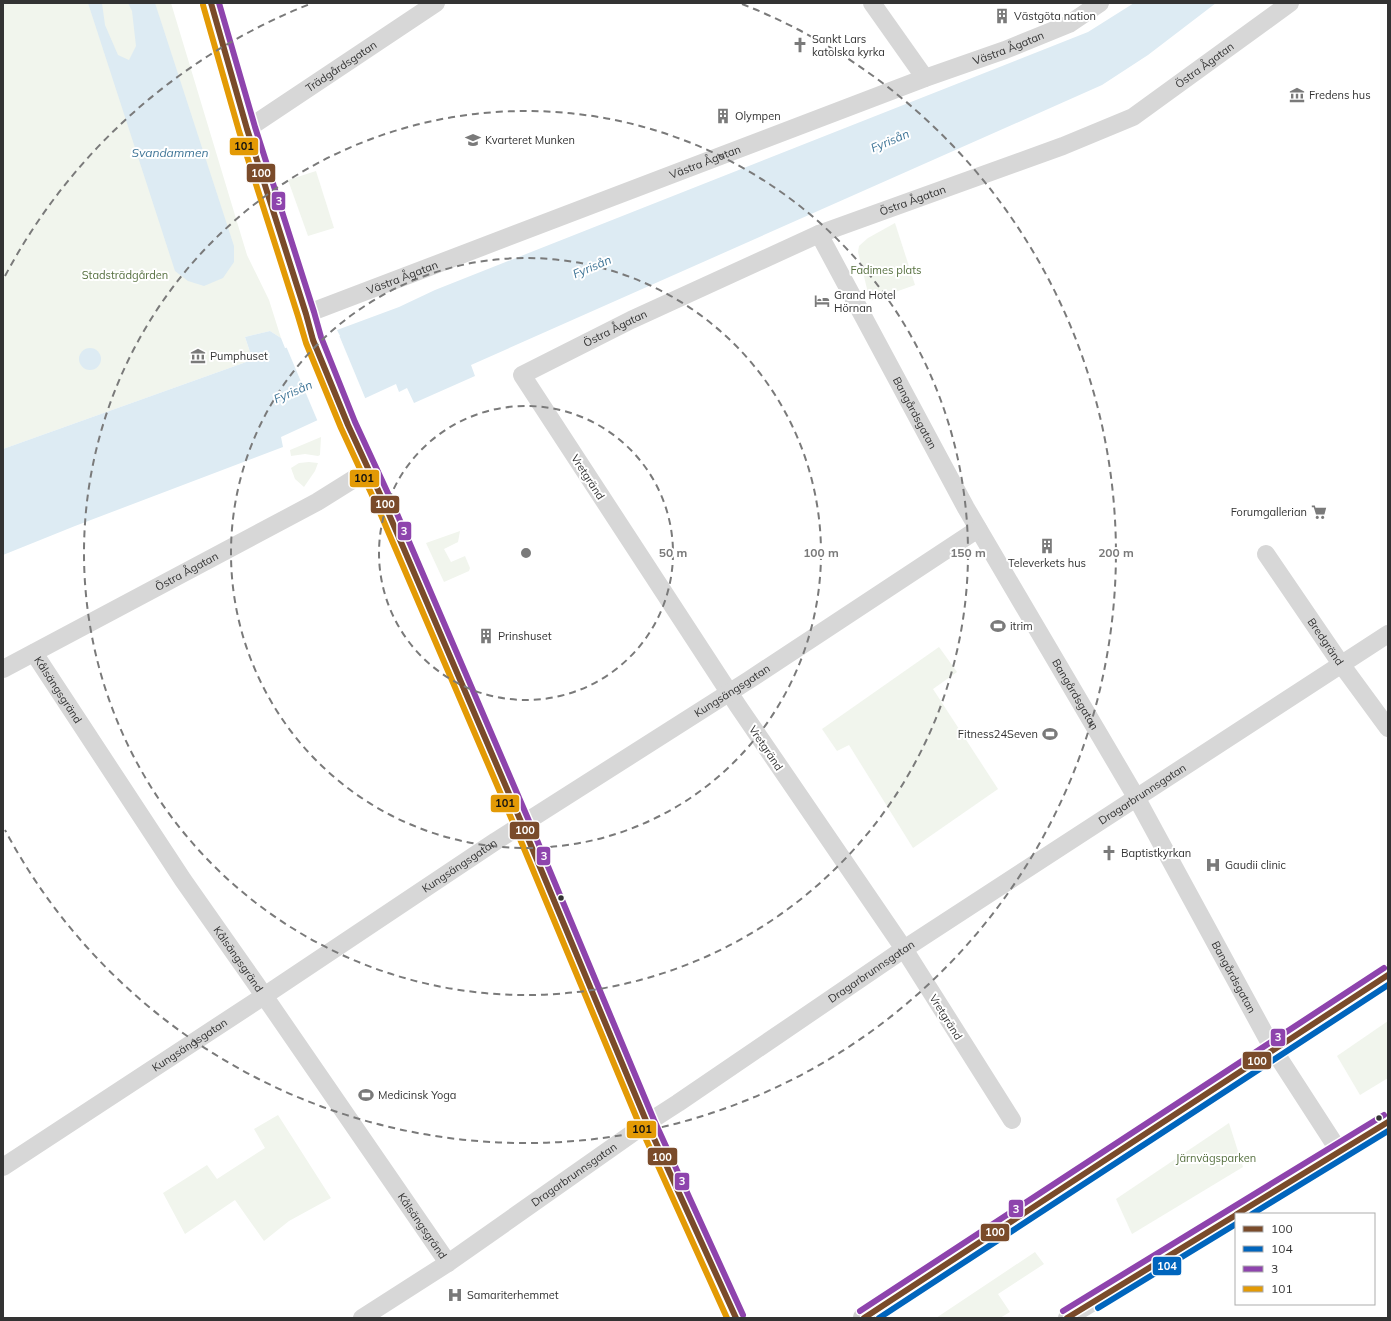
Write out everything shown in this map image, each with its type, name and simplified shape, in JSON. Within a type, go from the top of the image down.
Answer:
[{"type":"main road","points":[[864,1318],[1388,975]]},
{"type":"street","points":[[211,3],[247,129],[313,340],[348,425],[522,824],[647,1123],[736,1318]]},
{"type":"street","name":"Trädgårdsgatan","points":[[247,129],[436,3]]},
{"type":"street","points":[[872,3],[925,78]]},
{"type":"street","name":"Västra Ågatan","points":[[306,314],[925,78],[1005,50],[1069,24],[1100,3]]},
{"type":"street","name":"Östra Ågatan","points":[[522,375],[631,320],[819,234],[1063,146],[1133,117],[1290,3]]},
{"type":"street","name":"Bangårdsgatan","points":[[819,234],[978,529],[1136,797],[1273,1049],[1339,1151]]},
{"type":"street","name":"Vretgränd","points":[[522,375],[719,677],[904,949],[1012,1120]]},
{"type":"street","name":"Östra Ågatan","points":[[3,669],[317,502],[357,477],[370,474]]},
{"type":"street","name":"Kungsängsgatan","points":[[3,1167],[264,996],[522,824],[729,692],[978,529]]},
{"type":"street","name":"Bredgränd","points":[[1266,554],[1341,664],[1388,728]]},
{"type":"street","name":"Dragarbrunnsgatan","points":[[362,1318],[448,1263],[647,1123],[904,949],[1388,634]]},
{"type":"street","name":"Kålsängsgränd","points":[[34,653],[183,880],[448,1263]]},
{"type":"street","points":[[1238,1213],[1388,1122]]},
{"type":"street","points":[[1067,1318],[1235,1215]]},
{"type":"green space","name":"Stadsträdgården","points":[[3,3],[171,3],[247,255],[269,300],[281,338],[270,331],[245,337],[251,355],[267,353],[269,357],[249,361],[3,449]]},
{"type":"green space","points":[[316,171],[334,228],[308,236],[288,180]]},
{"type":"green space","name":"Fadimes plats","points":[[895,223],[915,285],[870,301],[858,252],[859,246],[868,238]]},
{"type":"green space","points":[[321,437],[320,455],[305,454],[291,456],[290,450]]},
{"type":"green space","points":[[299,463],[318,463],[315,471],[304,487],[295,479],[291,468]]},
{"type":"green space","points":[[460,531],[458,542],[444,549],[451,562],[465,556],[470,568],[469,571],[444,582],[426,543]]},
{"type":"green space","points":[[939,647],[957,672],[933,689],[998,789],[913,848],[849,745],[837,751],[822,729]]},
{"type":"green space","points":[[1388,1021],[1388,1078],[1360,1095],[1337,1056]]},
{"type":"green space","points":[[278,1115],[331,1198],[289,1221],[264,1241],[235,1200],[185,1234],[163,1193],[207,1165],[217,1179],[265,1148],[254,1129]]},
{"type":"green space","name":"Järnvägsparken","points":[[1229,1123],[1243,1167],[1132,1234],[1116,1199]]},
{"type":"green space","points":[[1035,1252],[1044,1264],[998,1294],[1010,1312],[1000,1318],[936,1318]]},
{"type":"water","name":"Svandammen","points":[[88,3],[102,3],[105,25],[118,55],[129,60],[136,46],[132,11],[128,3],[155,3],[234,246],[234,262],[223,278],[204,286],[188,281],[175,271]]},
{"type":"water","name":"Fyrisån","points":[[1134,3],[1216,3],[1148,55],[1102,85],[471,365],[475,376],[414,403],[407,388],[399,392],[396,384],[281,437],[283,447],[3,555],[3,449],[249,361],[269,357],[267,353],[251,355],[245,337],[270,331],[281,338],[285,348],[340,336],[337,330],[399,307],[435,290],[1088,32]]},
{"type":"water","points":[[90,348],[98,351],[101,359],[98,367],[90,370],[82,367],[79,359],[82,351]]},
{"type":"pier","points":[[339,335],[366,400],[318,422],[286,346]]},
{"type":"transit line","name":"100","points":[[211,3],[247,129],[313,340],[348,425],[385,505],[522,824],[647,1123],[736,1318]]},
{"type":"transit line","name":"3","points":[[219,3],[255,127],[321,337],[355,422],[392,502],[529,821],[654,1120],[743,1315]]},
{"type":"transit line","name":"101","points":[[203,5],[239,131],[306,343],[341,428],[378,508],[515,827],[640,1126],[727,1318]]},
{"type":"transit line","name":"3","points":[[860,1311],[1384,968]]},
{"type":"transit line","name":"100","points":[[864,1318],[1388,975]]},
{"type":"transit line","name":"104","points":[[879,1318],[1388,985]]},
{"type":"transit line","name":"3","points":[[1063,1311],[1384,1115]]},
{"type":"transit line","name":"100","points":[[1239,1213],[1388,1122]]},
{"type":"transit line","name":"104","points":[[1254,1213],[1388,1131]]},
{"type":"transit line","name":"100","points":[[1067,1318],[1235,1216]]},
{"type":"transit line","name":"104","points":[[1098,1308],[1235,1225]]},
{"type":"place","name":"Västgöta nation","points":[[1002,16]]},
{"type":"place","name":"Sankt Lars katolska kyrka","points":[[800,45]]},
{"type":"place","name":"Fredens hus","points":[[1297,95]]},
{"type":"place","name":"Olympen","points":[[723,116]]},
{"type":"place","name":"Kvarteret Munken","points":[[473,140]]},
{"type":"place","name":"Grand Hotel Hörnan","points":[[822,301]]},
{"type":"place","name":"Pumphuset","points":[[198,356]]},
{"type":"place","name":"Forumgallerian","points":[[1319,512]]},
{"type":"place","name":"Televerkets hus","points":[[1047,546]]},
{"type":"place","name":"itrim","points":[[998,626]]},
{"type":"place","name":"Prinshuset","points":[[486,636]]},
{"type":"place","name":"Fitness24Seven","points":[[1050,734]]},
{"type":"place","name":"Baptistkyrkan","points":[[1109,853]]},
{"type":"place","name":"Gaudii clinic","points":[[1213,865]]},
{"type":"place","name":"Medicinsk Yoga","points":[[366,1095]]},
{"type":"place","name":"Samariterhemmet","points":[[455,1295]]}]
